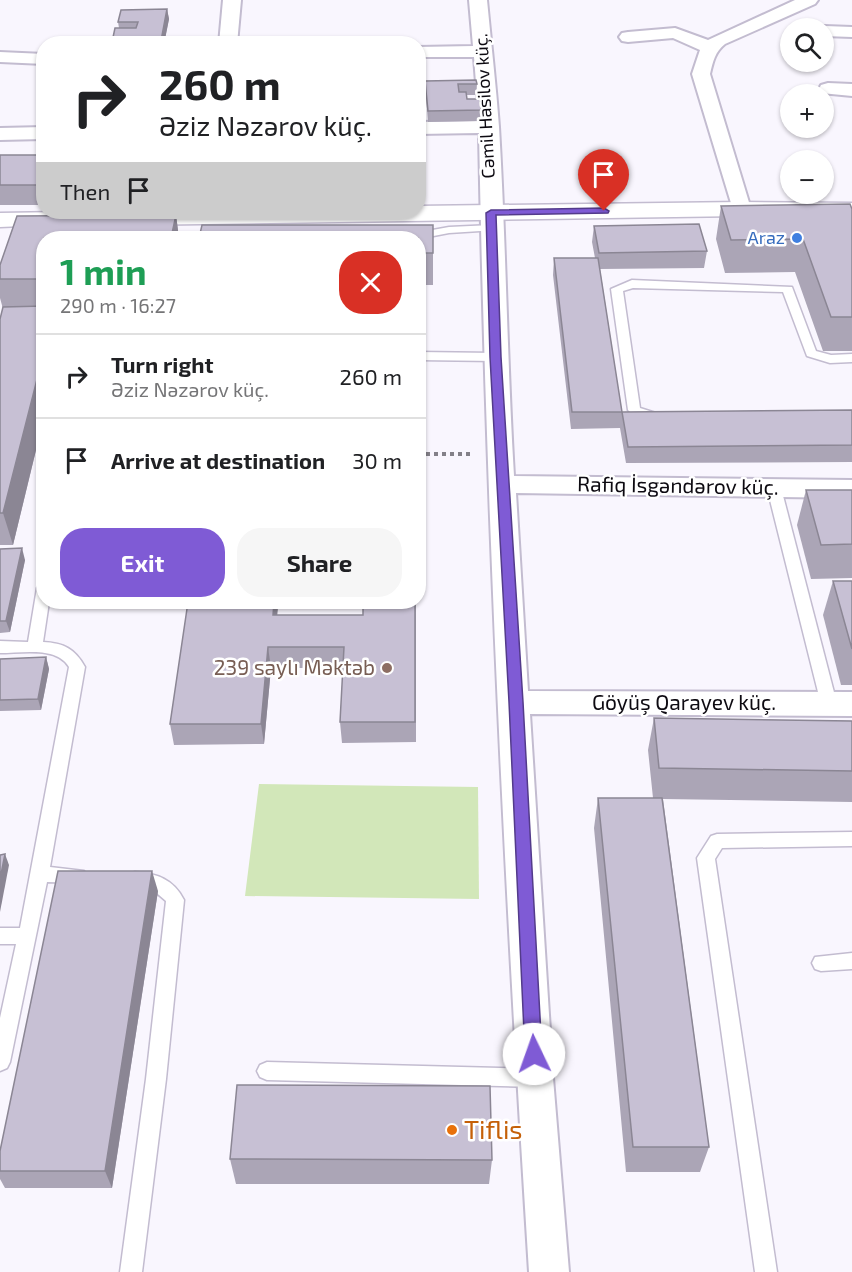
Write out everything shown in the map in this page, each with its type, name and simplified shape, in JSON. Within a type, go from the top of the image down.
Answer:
[{"type":"street","points":[[229,36],[232,0]]},
{"type":"street","name":"Cəmil Hasilov küç.","points":[[478,0],[489,127],[495,357],[516,702],[535,1078],[549,1272]]},
{"type":"street","points":[[741,209],[702,74],[709,47],[719,40],[809,0]]},
{"type":"street","points":[[834,31],[852,32]]},
{"type":"street","points":[[628,37],[675,33],[709,47]]},
{"type":"street","points":[[426,52],[483,51]]},
{"type":"street","points":[[0,57],[36,59]]},
{"type":"street","points":[[834,89],[852,90]]},
{"type":"street","points":[[426,128],[489,127]]},
{"type":"street","points":[[0,134],[36,133]]},
{"type":"street","points":[[292,219],[491,220],[741,209],[847,215]]},
{"type":"street","points":[[0,220],[46,219]]},
{"type":"street","name":"Rafiq İsgəndərov küç.","points":[[503,484],[852,489]]},
{"type":"street","name":"Göyüş Qarayev küç.","points":[[516,702],[840,704]]},
{"type":"lane","points":[[426,234],[491,220]]},
{"type":"lane","points":[[673,416],[649,417],[634,410],[617,289],[622,286],[643,284],[788,288],[811,353],[830,359],[852,358]]},
{"type":"lane","points":[[426,356],[495,357]]},
{"type":"lane","points":[[774,488],[840,704]]},
{"type":"lane","points":[[34,646],[40,609]]},
{"type":"lane","points":[[0,647],[55,648],[70,655],[77,667],[40,874],[0,1062]]},
{"type":"lane","points":[[766,1272],[706,858],[717,841],[852,839]]},
{"type":"lane","points":[[40,874],[98,877]]},
{"type":"lane","points":[[121,878],[155,880],[167,888],[175,900],[156,1079],[131,1272]]},
{"type":"lane","points":[[0,936],[27,936]]},
{"type":"lane","points":[[821,963],[852,961]]},
{"type":"lane","points":[[267,1071],[535,1078]]},
{"type":"path","points":[[426,454],[502,454]]},
{"type":"green space","points":[[259,784],[478,787],[479,899],[245,896]]},
{"type":"building","points":[[167,9],[162,36],[113,36],[115,28],[136,28],[138,22],[118,22],[121,10]]},
{"type":"building","points":[[476,80],[477,84],[458,84],[459,92],[466,92],[467,99],[480,99],[481,110],[428,111],[426,81]]},
{"type":"building","points":[[0,155],[36,155],[36,185],[0,185]]},
{"type":"building","points":[[850,204],[852,209],[852,317],[831,317],[803,239],[731,240],[721,206]]},
{"type":"building","points":[[17,216],[36,216],[36,219],[175,219],[173,231],[36,231],[36,279],[0,279],[0,265]]},
{"type":"building","points":[[699,224],[707,251],[599,253],[594,226]]},
{"type":"building","points":[[202,225],[433,225],[433,253],[426,253],[426,231],[201,231]]},
{"type":"building","points":[[554,258],[598,258],[622,412],[572,412]]},
{"type":"building","points":[[36,306],[36,383],[3,513],[0,513],[0,319],[3,307]]},
{"type":"building","points":[[852,410],[852,445],[628,447],[622,412]]},
{"type":"building","points":[[806,490],[852,490],[852,544],[821,545]]},
{"type":"building","points":[[22,548],[6,621],[0,621],[0,549]]},
{"type":"building","points":[[833,581],[852,581],[852,649]]},
{"type":"building","points":[[187,609],[273,609],[273,615],[363,615],[363,609],[415,609],[415,722],[340,722],[344,647],[268,647],[261,724],[170,724]]},
{"type":"building","points":[[46,657],[38,699],[0,700],[0,659]]},
{"type":"building","points":[[654,718],[852,721],[852,771],[659,768]]},
{"type":"building","points":[[598,798],[662,798],[709,1147],[633,1147]]},
{"type":"building","points":[[5,854],[0,879],[0,855]]},
{"type":"building","points":[[58,871],[152,871],[105,1171],[0,1171],[0,1151]]},
{"type":"building","points":[[237,1085],[490,1086],[492,1160],[230,1159]]},
{"type":"place","name":"Araz","points":[[797,238]]},
{"type":"place","name":"239 saylı Məktəb","points":[[387,668]]},
{"type":"place","name":"Tiflis","points":[[452,1130]]},
{"type":"route","points":[[534,1054],[495,357],[491,213],[604,211]]}]
